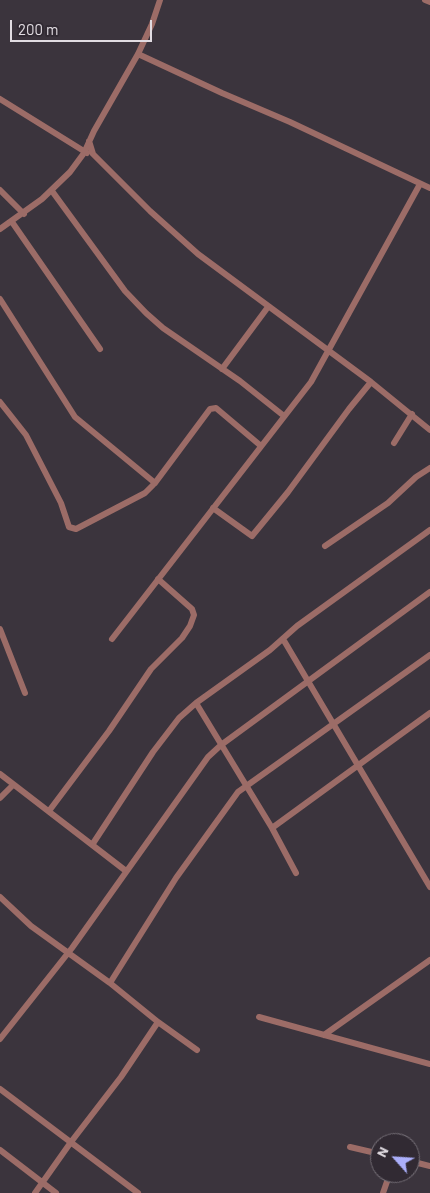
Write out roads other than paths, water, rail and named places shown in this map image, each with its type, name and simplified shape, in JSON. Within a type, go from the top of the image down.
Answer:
[{"type":"street","points":[[0,229],[24,214],[52,191],[70,172],[84,153],[138,54],[152,24],[160,0]]},
{"type":"street","points":[[425,0],[430,2]]},
{"type":"street","points":[[138,54],[290,122],[430,188]]},
{"type":"street","points":[[0,99],[84,153],[93,154]]},
{"type":"street","points":[[89,141],[93,154],[181,239],[268,307],[371,382],[430,430]]},
{"type":"street","points":[[112,639],[311,382],[420,184]]},
{"type":"street","points":[[0,190],[24,214]]},
{"type":"street","points":[[52,191],[125,291],[146,314],[284,416]]},
{"type":"street","points":[[12,222],[100,349]]},
{"type":"street","points":[[0,299],[75,417],[155,483]]},
{"type":"street","points":[[222,369],[268,307]]},
{"type":"street","points":[[213,508],[252,536],[371,382]]},
{"type":"street","points":[[0,402],[26,435],[61,502],[69,527],[76,529],[145,493],[155,483],[210,409],[216,408],[261,446]]},
{"type":"street","points":[[394,443],[412,414]]},
{"type":"street","points":[[326,546],[388,502],[416,477],[430,468]]},
{"type":"street","points":[[92,845],[153,752],[180,718],[196,703],[270,650],[297,626],[430,530]]},
{"type":"street","points":[[49,811],[109,731],[151,669],[182,638],[190,626],[194,615],[192,608],[158,579]]},
{"type":"street","points":[[0,1039],[68,952],[208,757],[221,745],[308,680],[430,592]]},
{"type":"street","points":[[0,629],[25,694]]},
{"type":"street","points":[[283,639],[430,887]]},
{"type":"street","points":[[110,983],[176,878],[231,802],[246,786],[430,655]]},
{"type":"street","points":[[196,703],[272,828],[296,873]]},
{"type":"street","points":[[272,828],[430,713]]},
{"type":"street","points":[[0,774],[126,871]]},
{"type":"street","points":[[0,798],[13,785]]},
{"type":"street","points":[[0,898],[30,926],[110,983],[158,1022],[197,1050]]},
{"type":"street","points":[[324,1036],[430,960]]},
{"type":"street","points":[[258,1018],[430,1064]]},
{"type":"street","points":[[35,1193],[71,1142],[121,1078],[158,1022]]},
{"type":"street","points":[[0,1088],[138,1193]]},
{"type":"street","points":[[350,1147],[370,1152]]},
{"type":"street","points":[[0,1150],[56,1193]]}]
